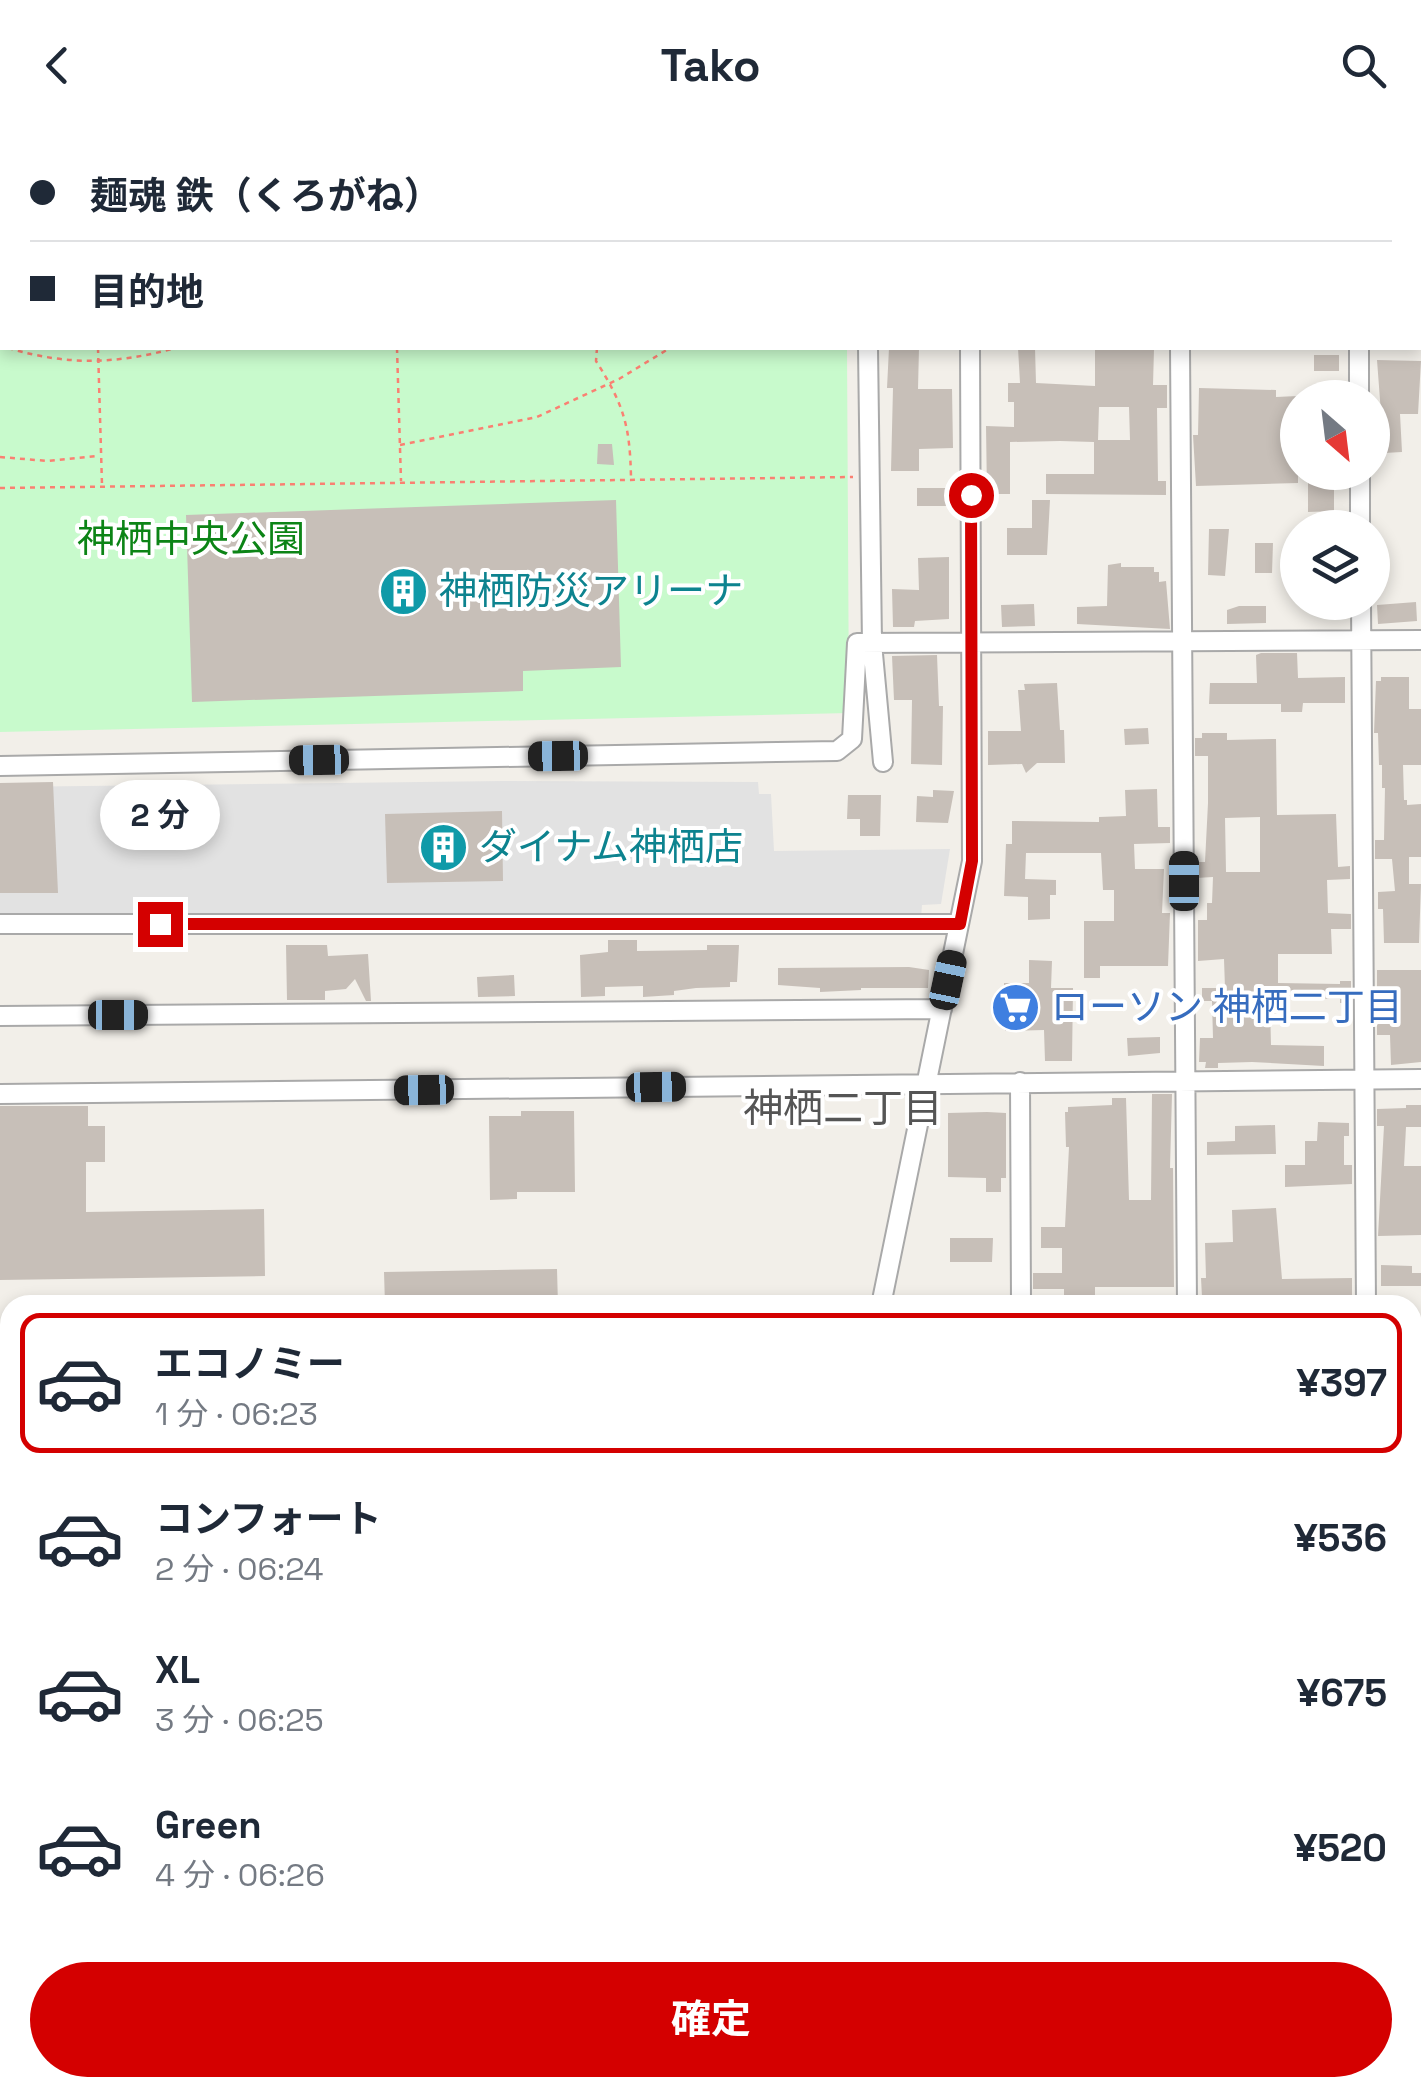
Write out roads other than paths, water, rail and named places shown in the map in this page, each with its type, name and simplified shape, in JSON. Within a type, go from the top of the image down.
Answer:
[{"type":"street","points":[[868,350],[872,643],[883,762]]},
{"type":"street","points":[[883,1295],[972,861],[970,350]]},
{"type":"street","points":[[1180,350],[1186,1295]]},
{"type":"street","points":[[1359,350],[1359,380]]},
{"type":"street","points":[[1361,620],[1366,1295]]},
{"type":"street","points":[[0,766],[836,751],[852,739],[857,642],[1421,640]]},
{"type":"street","points":[[0,924],[960,924]]},
{"type":"street","points":[[0,1016],[942,1008]]},
{"type":"street","points":[[0,1094],[1421,1079]]},
{"type":"street","points":[[1020,1082],[1020,1295]]},
{"type":"place","name":"神栖防災アリーナ","points":[[404,591]]},
{"type":"place","name":"ダイナム神栖店","points":[[444,847]]},
{"type":"place","name":"ローソン 神栖二丁目","points":[[1016,1007]]},
{"type":"district","name":"神栖二丁目","points":[[843,1108]]},
{"type":"park label","name":"神栖中央公園","points":[[191,539]]}]
